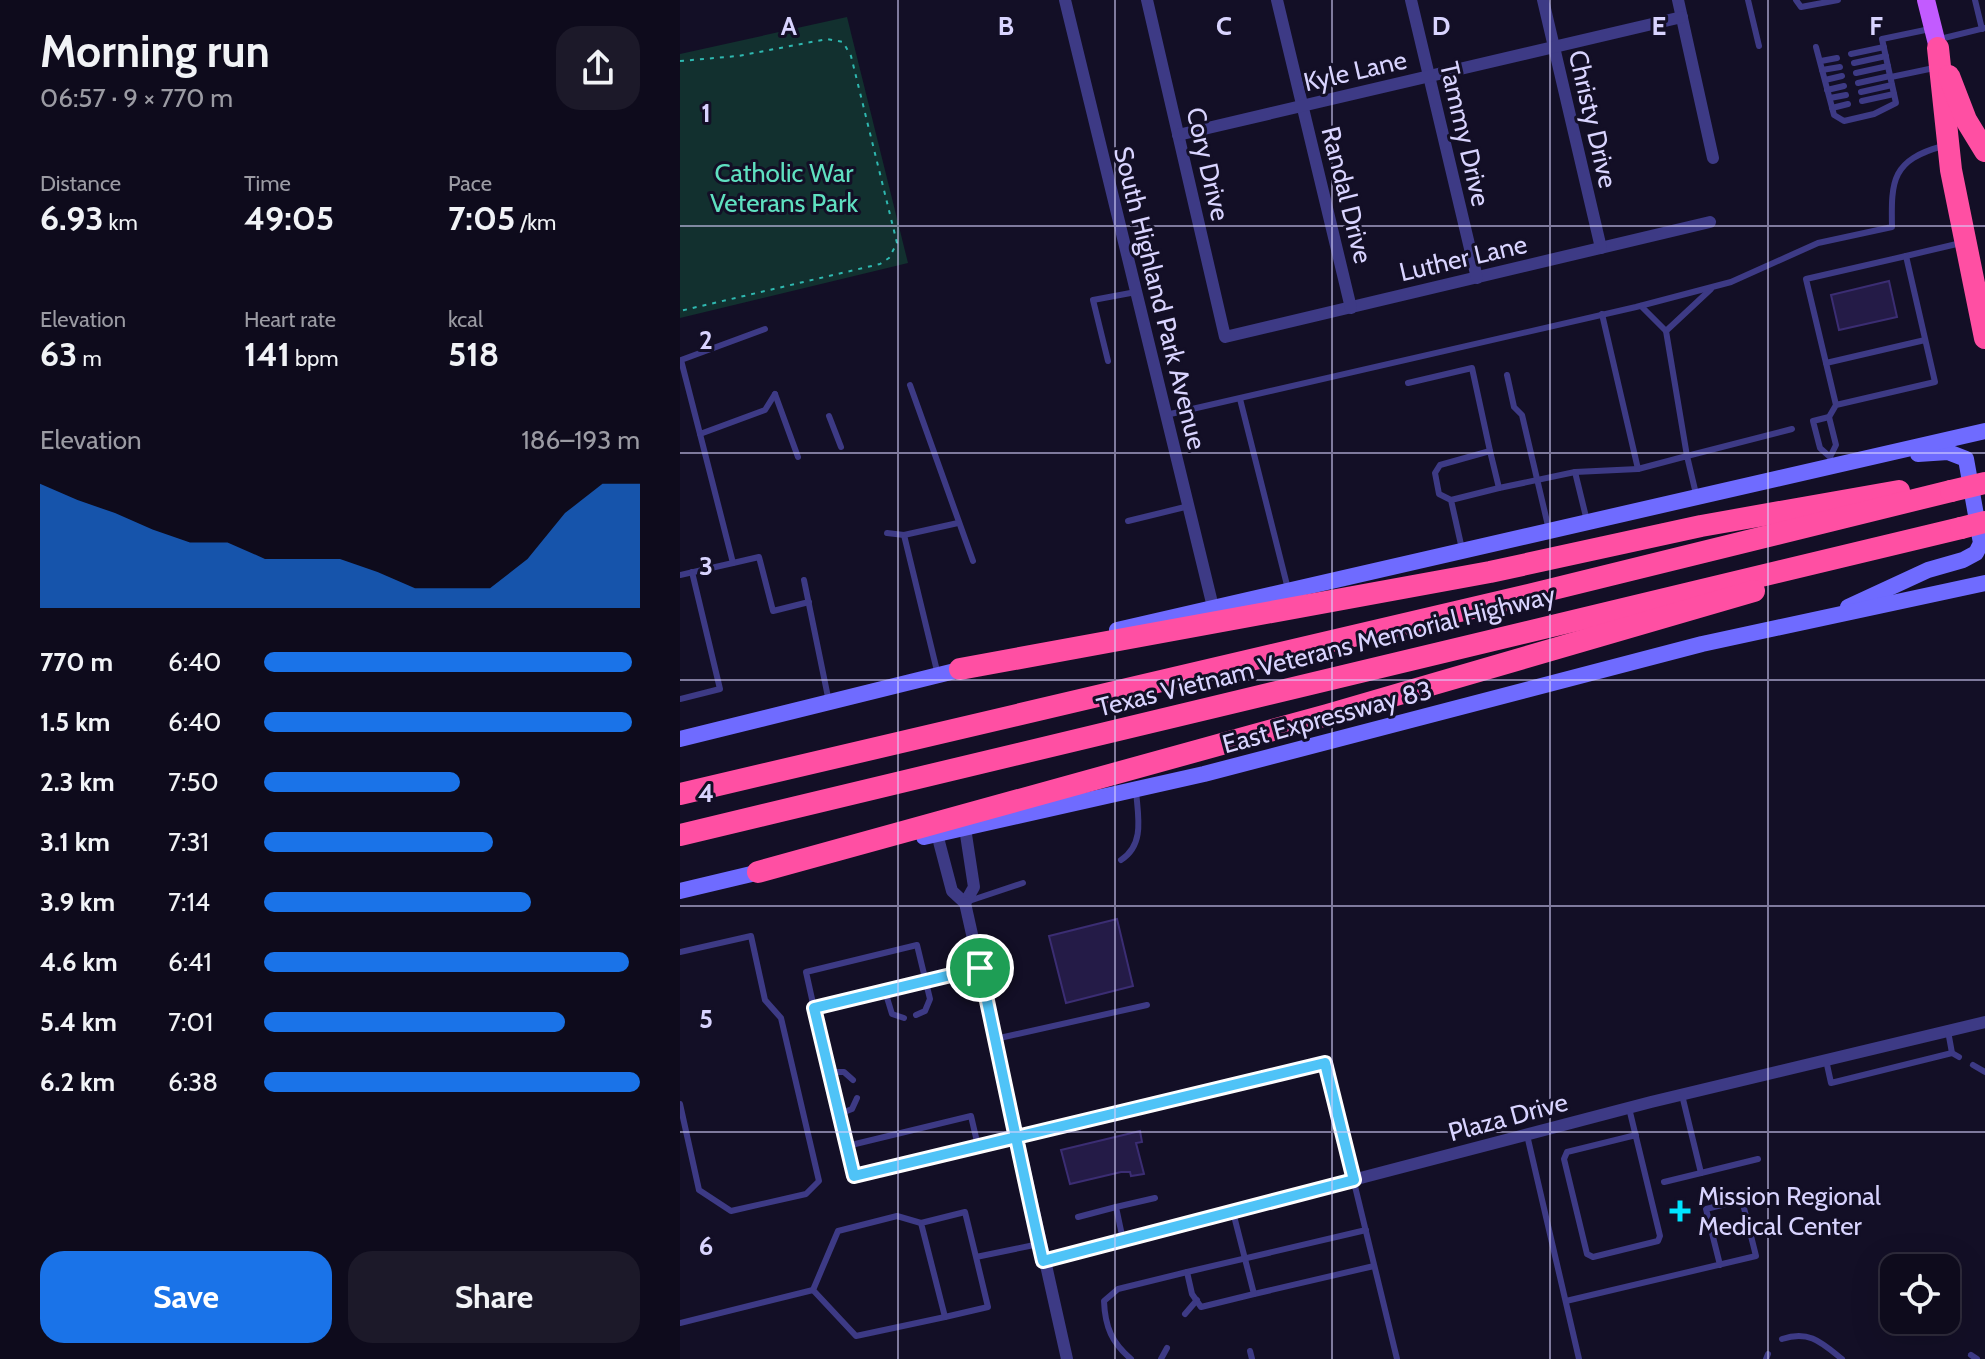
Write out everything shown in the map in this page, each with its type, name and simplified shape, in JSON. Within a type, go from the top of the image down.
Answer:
[{"type":"highway","points":[[1937,46],[1949,145],[1985,338]]},
{"type":"highway","points":[[1937,46],[1966,120],[1985,151]]},
{"type":"highway","points":[[1974,283],[1985,308]]},
{"type":"highway","name":"Texas Vietnam Veterans Memorial Highway","points":[[680,794],[1545,591],[1985,483]]},
{"type":"highway","points":[[949,672],[1490,572],[1701,526],[1894,491],[1943,493]]},
{"type":"highway","name":"Texas Vietnam Veterans Memorial Highway","points":[[680,835],[1985,522]]},
{"type":"highway","points":[[758,872],[1327,715],[1736,597],[1905,542]]},
{"type":"main road","points":[[1926,0],[1937,46]]},
{"type":"main road","points":[[1865,458],[1985,431]]},
{"type":"main road","points":[[680,739],[1213,607],[1696,496],[1831,461],[1948,452],[1966,459],[1981,543],[1976,553],[1928,570],[1820,619]]},
{"type":"main road","name":"East Expressway 83","points":[[680,891],[1136,789],[1702,644],[1985,583]]},
{"type":"street","name":"South Highland Park Avenue","points":[[1065,0],[1213,607]]},
{"type":"street","name":"Cory Drive","points":[[1147,0],[1225,337]]},
{"type":"street","name":"Randal Drive","points":[[1277,0],[1351,308]]},
{"type":"street","name":"Tammy Drive","points":[[1411,0],[1477,278]]},
{"type":"street","name":"Christy Drive","points":[[1543,0],[1601,248]]},
{"type":"street","points":[[1678,0],[1713,158]]},
{"type":"street","name":"Kyle Lane","points":[[1178,135],[1682,17]]},
{"type":"street","name":"Luther Lane","points":[[1225,337],[1710,222]]},
{"type":"street","points":[[965,828],[974,887],[965,903]]},
{"type":"street","points":[[937,834],[952,891],[965,903],[1067,1359]]},
{"type":"street","name":"Plaza Drive","points":[[1043,1261],[1629,1108],[1985,1022]]},
{"type":"lane","points":[[1748,0],[1759,46]]},
{"type":"lane","points":[[1796,0],[1801,7],[1838,0]]},
{"type":"lane","points":[[1861,92],[1891,79],[1937,46],[1983,29],[1975,0]]},
{"type":"lane","points":[[1816,47],[1834,115],[1844,121],[1874,114],[1896,103],[1882,39],[1937,46]]},
{"type":"lane","points":[[1851,54],[1884,47]]},
{"type":"lane","points":[[1854,63],[1886,56]]},
{"type":"lane","points":[[1821,61],[1837,58]]},
{"type":"lane","points":[[1856,73],[1888,66]]},
{"type":"lane","points":[[1822,70],[1840,67]]},
{"type":"lane","points":[[1825,80],[1842,76]]},
{"type":"lane","points":[[1858,83],[1891,79]]},
{"type":"lane","points":[[1827,90],[1844,86]]},
{"type":"lane","points":[[1862,101],[1894,94]]},
{"type":"lane","points":[[1830,98],[1846,95]]},
{"type":"lane","points":[[1832,108],[1848,104]]},
{"type":"lane","points":[[1166,415],[1641,306],[1714,287],[1818,243],[1892,227],[1891,183],[1906,163],[1949,145]]},
{"type":"lane","points":[[1831,461],[1836,445],[1829,417],[1836,405],[1806,279],[1966,241]]},
{"type":"lane","points":[[1836,405],[1935,382],[1906,256]]},
{"type":"lane","points":[[1666,331],[1714,287]]},
{"type":"lane","points":[[1108,361],[1093,300],[1136,292]]},
{"type":"lane","points":[[1641,306],[1666,331],[1696,496]]},
{"type":"lane","points":[[1602,314],[1638,469]]},
{"type":"lane","points":[[733,563],[681,360],[765,329]]},
{"type":"lane","points":[[1826,363],[1925,340]]},
{"type":"lane","points":[[1894,347],[1897,357]]},
{"type":"lane","points":[[1873,352],[1875,362]]},
{"type":"lane","points":[[1852,357],[1855,367]]},
{"type":"lane","points":[[1408,383],[1472,368],[1499,488]]},
{"type":"lane","points":[[1507,375],[1514,407],[1522,415],[1549,530]]},
{"type":"lane","points":[[1902,378],[1904,390]]},
{"type":"lane","points":[[1880,383],[1883,394]]},
{"type":"lane","points":[[910,385],[973,561]]},
{"type":"lane","points":[[1860,389],[1862,399]]},
{"type":"lane","points":[[700,434],[765,410],[775,394],[798,457]]},
{"type":"lane","points":[[1240,399],[1288,589]]},
{"type":"lane","points":[[829,416],[841,447]]},
{"type":"lane","points":[[1829,417],[1813,421],[1820,448],[1831,461]]},
{"type":"lane","points":[[1490,451],[1440,465],[1435,473],[1439,494],[1451,500],[1575,472],[1638,469],[1792,429]]},
{"type":"lane","points":[[1575,472],[1587,521]]},
{"type":"lane","points":[[1451,500],[1462,549]]},
{"type":"lane","points":[[1128,521],[1189,506]]},
{"type":"lane","points":[[887,533],[904,535],[958,523]]},
{"type":"lane","points":[[904,535],[949,672]]},
{"type":"lane","points":[[680,575],[759,557],[773,611],[809,602]]},
{"type":"lane","points":[[680,699],[720,689],[692,572]]},
{"type":"lane","points":[[804,580],[829,702]]},
{"type":"lane","points":[[1121,860],[1132,853],[1137,842],[1136,789]]},
{"type":"lane","points":[[965,903],[1023,883]]},
{"type":"lane","points":[[680,952],[751,936],[765,1000],[781,1018],[819,1181],[806,1194],[731,1211],[699,1190],[680,1104]]},
{"type":"lane","points":[[916,1015],[929,1005],[917,945],[806,972],[854,1176],[1325,1063],[1394,1358]]},
{"type":"lane","points":[[814,1008],[980,968]]},
{"type":"lane","points":[[885,991],[892,1014],[904,1018]]},
{"type":"lane","points":[[995,1039],[1147,1005]]},
{"type":"lane","points":[[1826,1060],[1831,1083],[1955,1055],[1948,1031]]},
{"type":"lane","points":[[1973,1065],[1985,1072]]},
{"type":"lane","points":[[829,1072],[844,1072],[853,1080]]},
{"type":"lane","points":[[1682,1095],[1701,1173]]},
{"type":"lane","points":[[839,1114],[852,1109],[857,1098]]},
{"type":"lane","points":[[1629,1108],[1636,1135],[1660,1236],[1658,1241],[1593,1257],[1587,1254],[1564,1159],[1567,1152],[1636,1135]]},
{"type":"lane","points":[[847,1146],[971,1116],[978,1146]]},
{"type":"lane","points":[[1527,1135],[1579,1359]]},
{"type":"lane","points":[[1664,1182],[1758,1159]]},
{"type":"lane","points":[[1078,1217],[1155,1198]]},
{"type":"lane","points":[[1566,1301],[1720,1265],[1756,1256],[1742,1200],[1706,1209],[1720,1265]]},
{"type":"lane","points":[[1116,1207],[1123,1240]]},
{"type":"lane","points":[[965,1212],[988,1307],[856,1336],[813,1290],[838,1231],[897,1216],[921,1223],[965,1212]]},
{"type":"lane","points":[[1233,1212],[1254,1294]]},
{"type":"lane","points":[[921,1223],[945,1317]]},
{"type":"lane","points":[[1131,1359],[1113,1343],[1104,1301],[1118,1289],[1366,1230]]},
{"type":"lane","points":[[976,1257],[1039,1244]]},
{"type":"lane","points":[[1187,1272],[1201,1307],[1374,1266]]},
{"type":"lane","points":[[680,1323],[813,1290]]},
{"type":"lane","points":[[1185,1314],[1197,1300]]},
{"type":"lane","points":[[1782,1339],[1805,1334],[1842,1359]]},
{"type":"lane","points":[[1161,1359],[1167,1348]]},
{"type":"path","points":[[680,61],[738,56],[827,39],[843,42],[851,56],[897,243],[889,258],[880,264],[680,311]]},
{"type":"green space","name":"Catholic War Veterans Park","points":[[847,17],[908,263],[680,318],[680,54]]},
{"type":"building","points":[[1889,281],[1897,317],[1839,330],[1831,295]]},
{"type":"building","points":[[1117,919],[1133,986],[1066,1003],[1049,936]]},
{"type":"building","points":[[1140,1131],[1142,1142],[1136,1143],[1144,1174],[1131,1176],[1130,1172],[1121,1172],[1070,1184],[1061,1150]]},
{"type":"place","name":"Mission Regional Medical Center","points":[[1680,1211]]},
{"type":"route","points":[[980,968],[814,1008],[854,1176],[1016,1137],[1161,1102],[1325,1063],[1354,1180],[1043,1261],[1039,1244],[1016,1137],[995,1039],[980,968]]}]
